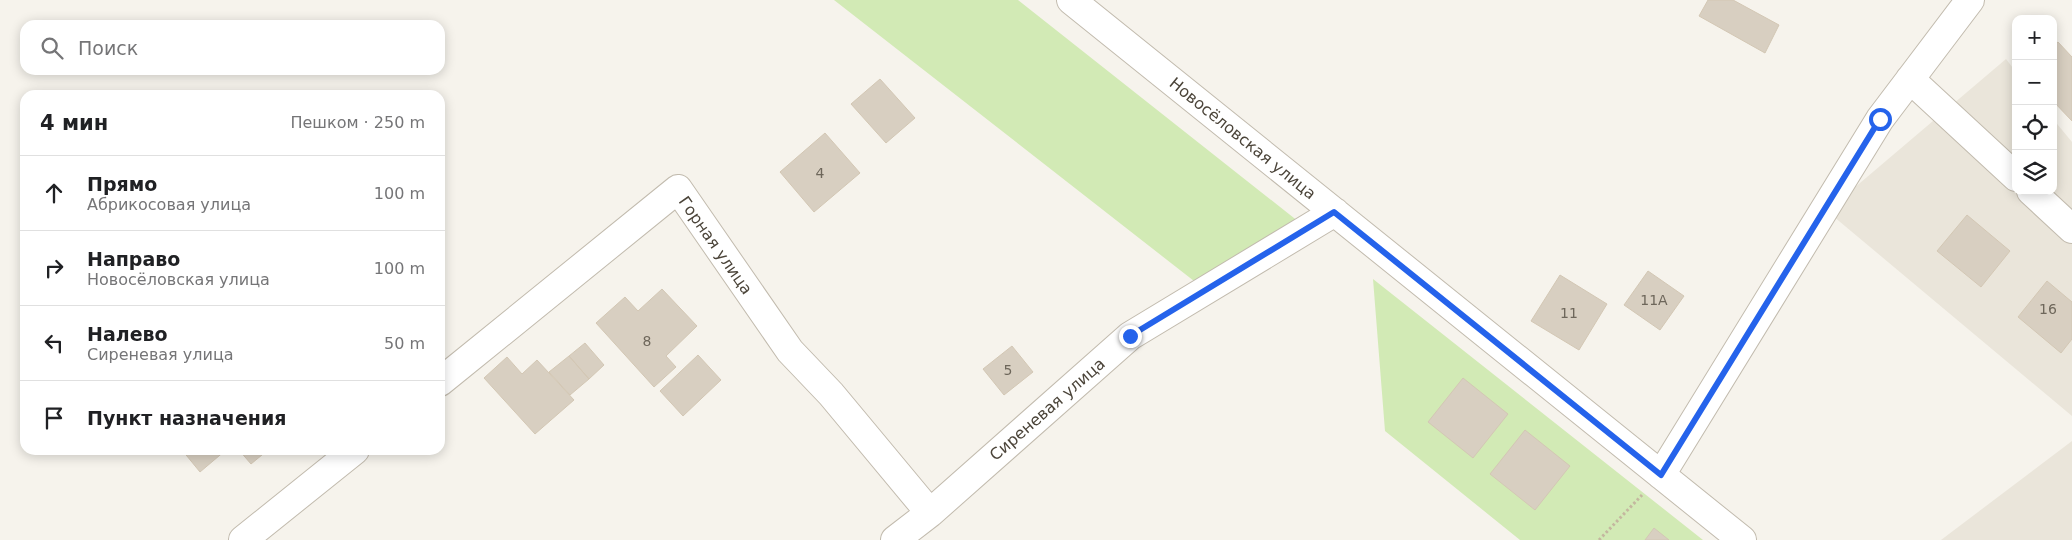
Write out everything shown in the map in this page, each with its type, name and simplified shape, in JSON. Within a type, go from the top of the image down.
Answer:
[{"type":"street","name":"Новосёловская улица","points":[[1071,0],[1742,540]]},
{"type":"street","points":[[1661,475],[1880,119],[1970,0]]},
{"type":"street","points":[[1910,79],[2012,173]]},
{"type":"street","name":"Горная улица","points":[[445,378],[678,189],[790,351],[831,394],[930,513]]},
{"type":"street","points":[[2035,195],[2072,229]]},
{"type":"street","name":"Сиреневая улица","points":[[895,540],[930,513],[1130,336],[1334,212]]},
{"type":"street","points":[[243,540],[349,455]]},
{"type":"path","points":[[1599,540],[1661,475]]},
{"type":"shaded area","points":[[2006,59],[2012,67],[2012,195],[2057,195],[2057,124],[2072,142],[2072,416],[1827,211]]},
{"type":"shaded area","points":[[2072,441],[2072,540],[1941,540]]},
{"type":"green space","points":[[834,0],[1018,0],[1299,222],[1194,281]]},
{"type":"green space","points":[[1373,279],[1703,540],[1520,540],[1385,431]]},
{"type":"building","points":[[1708,0],[1733,0],[1779,25],[1765,53],[1699,16]]},
{"type":"building","points":[[2057,43],[2072,57],[2072,121],[2057,105]]},
{"type":"building","points":[[880,79],[915,118],[886,143],[851,104]]},
{"type":"building","points":[[825,133],[860,173],[814,212],[780,172]]},
{"type":"building","points":[[1967,215],[2010,251],[1981,287],[1937,251]]},
{"type":"building","points":[[1648,271],[1684,296],[1660,330],[1624,305]]},
{"type":"building","points":[[1560,275],[1607,304],[1579,350],[1531,321]]},
{"type":"building","points":[[2047,281],[2072,302],[2072,339],[2061,353],[2018,317]]},
{"type":"building","points":[[662,289],[697,326],[666,356],[676,367],[654,387],[596,323],[625,297],[638,311]]},
{"type":"building","points":[[585,343],[604,365],[589,379],[569,356]]},
{"type":"building","points":[[1012,346],[1033,372],[1004,395],[983,369]]},
{"type":"building","points":[[698,355],[721,380],[683,416],[660,391]]},
{"type":"building","points":[[569,356],[589,379],[570,395],[549,372]]},
{"type":"building","points":[[507,357],[522,374],[537,360],[574,400],[535,434],[484,378]]},
{"type":"building","points":[[1463,378],[1508,414],[1473,458],[1428,422]]},
{"type":"building","points":[[1525,430],[1570,466],[1535,510],[1490,474]]},
{"type":"building","points":[[186,455],[220,455],[200,472]]},
{"type":"building","points":[[243,455],[262,455],[251,464]]},
{"type":"building","points":[[1654,528],[1669,540],[1645,540]]},
{"type":"route","points":[[1130,336],[1334,212],[1661,475],[1880,119]]}]
